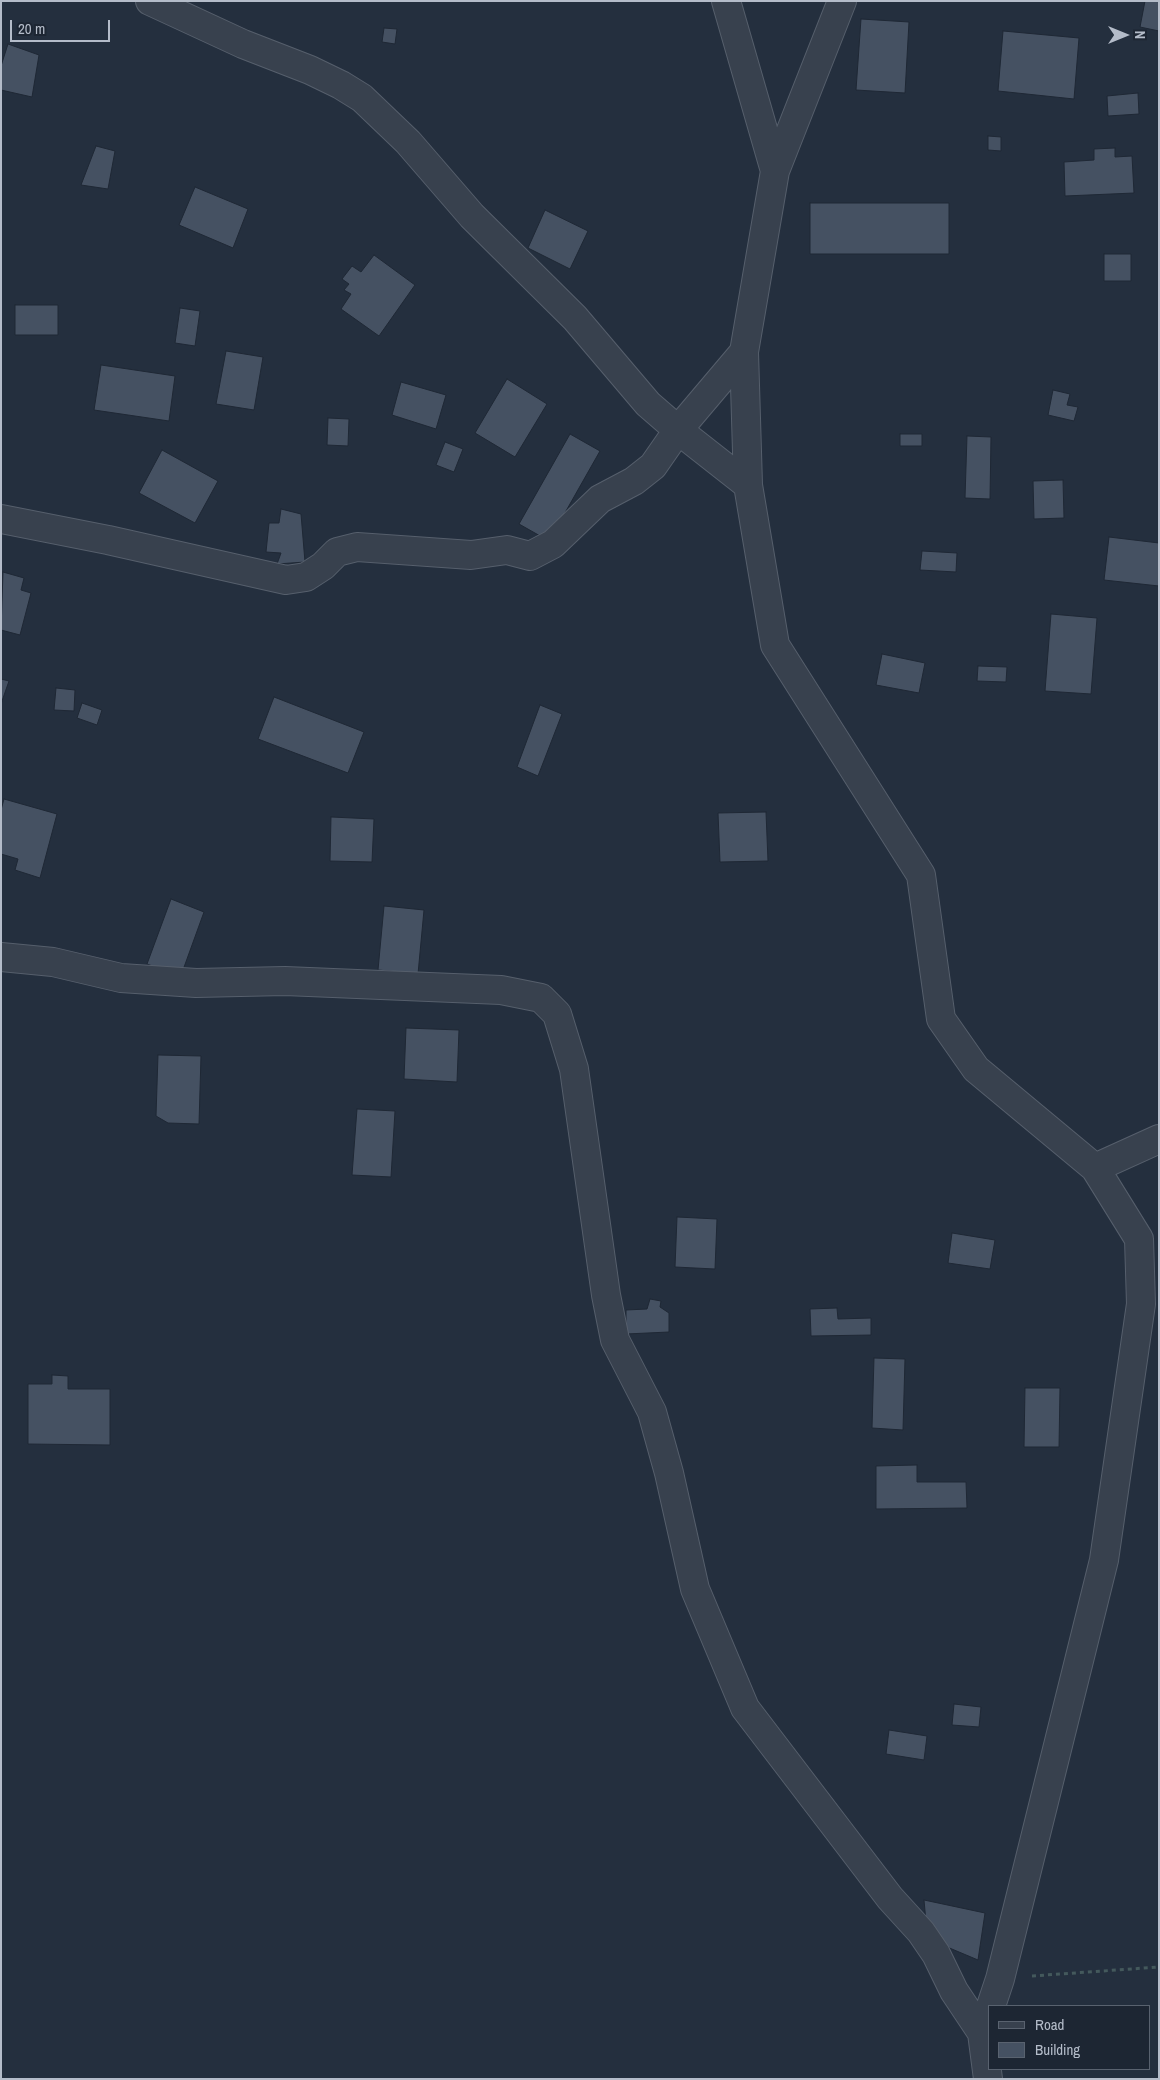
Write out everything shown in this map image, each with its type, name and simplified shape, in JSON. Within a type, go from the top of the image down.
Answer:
[{"type":"street","points":[[150,1],[243,44],[310,70],[362,98],[408,142],[472,216],[575,318],[648,404],[748,485]]},
{"type":"street","points":[[726,1],[776,171]]},
{"type":"street","points":[[842,1],[776,171],[744,352],[748,485],[776,645],[921,875],[941,1019],[976,1069],[1095,1168],[1140,1239],[1141,1304],[1104,1560],[1000,1979],[991,2005]]},
{"type":"street","points":[[1,519],[108,540],[286,580],[306,577],[323,566],[337,552],[357,547],[471,555],[507,550],[530,556],[552,544],[600,499],[634,481],[653,466],[678,430],[744,352]]},
{"type":"street","points":[[1,957],[53,962],[121,978],[196,983],[285,981],[501,990],[541,998],[557,1014],[574,1069],[606,1295],[615,1340],[652,1412],[669,1473],[695,1589],[745,1708],[890,1898],[921,1932],[936,1954],[954,1991],[985,2023],[988,2079]]},
{"type":"street","points":[[1095,1168],[1159,1139]]},
{"type":"path","points":[[1000,1979],[1159,1968]]},
{"type":"building","points":[[1145,1],[1159,1],[1159,31],[1140,27]]},
{"type":"building","points":[[861,19],[909,22],[905,93],[856,90]]},
{"type":"building","points":[[384,28],[397,29],[395,44],[382,42]]},
{"type":"building","points":[[1003,31],[1079,38],[1074,99],[998,91]]},
{"type":"building","points":[[8,44],[39,55],[32,97],[1,90],[1,66]]},
{"type":"building","points":[[1138,93],[1139,114],[1108,116],[1107,96]]},
{"type":"building","points":[[988,136],[1001,137],[1001,151],[988,150]]},
{"type":"building","points":[[96,146],[115,151],[108,189],[81,185]]},
{"type":"building","points":[[1115,148],[1115,157],[1132,156],[1134,193],[1065,196],[1064,162],[1094,160],[1094,149]]},
{"type":"building","points":[[195,187],[248,209],[233,248],[179,225]]},
{"type":"building","points":[[810,203],[949,203],[949,254],[810,254]]},
{"type":"building","points":[[545,210],[588,231],[570,269],[528,248]]},
{"type":"building","points":[[1104,254],[1131,254],[1131,281],[1104,281]]},
{"type":"building","points":[[374,255],[415,285],[379,336],[341,309],[351,294],[344,290],[349,284],[342,279],[352,266],[361,272]]},
{"type":"building","points":[[15,305],[58,305],[58,335],[15,335]]},
{"type":"building","points":[[180,308],[200,311],[195,346],[175,343]]},
{"type":"building","points":[[226,351],[263,357],[254,410],[216,404]]},
{"type":"building","points":[[101,365],[175,376],[169,421],[94,410]]},
{"type":"building","points":[[507,379],[547,404],[515,457],[475,433]]},
{"type":"building","points":[[401,382],[446,395],[436,429],[392,415]]},
{"type":"building","points":[[1053,390],[1070,394],[1067,405],[1078,407],[1074,421],[1048,415]]},
{"type":"building","points":[[328,418],[349,419],[348,446],[327,445]]},
{"type":"building","points":[[570,434],[600,451],[549,541],[519,524]]},
{"type":"building","points":[[900,434],[922,434],[922,446],[900,446]]},
{"type":"building","points":[[967,436],[991,437],[990,499],[965,498]]},
{"type":"building","points":[[445,442],[463,449],[454,472],[436,465]]},
{"type":"building","points":[[162,450],[218,481],[195,523],[139,493]]},
{"type":"building","points":[[1063,480],[1064,518],[1034,519],[1033,481]]},
{"type":"building","points":[[281,509],[301,514],[305,562],[277,564],[281,553],[266,552],[269,523],[279,523]]},
{"type":"building","points":[[1109,537],[1159,543],[1159,586],[1104,580]]},
{"type":"building","points":[[922,551],[957,553],[956,572],[920,570]]},
{"type":"building","points":[[3,572],[24,578],[21,590],[31,593],[20,635],[1,630]]},
{"type":"building","points":[[1051,614],[1097,618],[1091,694],[1045,691]]},
{"type":"building","points":[[882,654],[925,663],[919,693],[876,685]]},
{"type":"building","points":[[978,666],[1007,667],[1006,682],[977,681]]},
{"type":"building","points":[[1,679],[9,681],[1,704]]},
{"type":"building","points":[[56,688],[75,690],[74,711],[54,710]]},
{"type":"building","points":[[274,697],[364,732],[348,773],[258,739]]},
{"type":"building","points":[[82,703],[102,710],[97,725],[77,718]]},
{"type":"building","points":[[540,705],[562,714],[538,776],[517,767]]},
{"type":"building","points":[[4,799],[57,814],[40,878],[15,870],[18,859],[1,854],[1,810]]},
{"type":"building","points":[[766,812],[768,861],[720,862],[718,813]]},
{"type":"building","points":[[331,817],[374,819],[372,862],[330,861]]},
{"type":"building","points":[[171,899],[204,912],[183,970],[166,971],[147,964]]},
{"type":"building","points":[[384,906],[424,910],[418,974],[378,970]]},
{"type":"building","points":[[406,1028],[459,1030],[457,1082],[404,1079]]},
{"type":"building","points":[[158,1055],[201,1056],[199,1124],[168,1123],[156,1116]]},
{"type":"building","points":[[357,1109],[395,1111],[391,1177],[352,1175]]},
{"type":"building","points":[[677,1217],[717,1219],[715,1269],[675,1267]]},
{"type":"building","points":[[952,1233],[995,1240],[990,1269],[948,1263]]},
{"type":"building","points":[[650,1299],[661,1301],[660,1307],[669,1313],[669,1332],[626,1334],[626,1310],[647,1309]]},
{"type":"building","points":[[837,1308],[838,1319],[871,1318],[871,1335],[811,1336],[810,1309]]},
{"type":"building","points":[[874,1358],[905,1359],[903,1430],[872,1428]]},
{"type":"building","points":[[52,1375],[68,1376],[68,1389],[110,1389],[110,1445],[28,1444],[28,1384],[52,1384]]},
{"type":"building","points":[[1025,1388],[1060,1388],[1059,1447],[1024,1447]]},
{"type":"building","points":[[917,1465],[917,1482],[966,1482],[967,1508],[876,1509],[876,1466]]},
{"type":"building","points":[[954,1704],[981,1707],[979,1727],[952,1725]]},
{"type":"building","points":[[889,1730],[927,1736],[924,1760],[886,1754]]},
{"type":"building","points":[[924,1900],[985,1913],[978,1960],[940,1944],[926,1922]]}]
